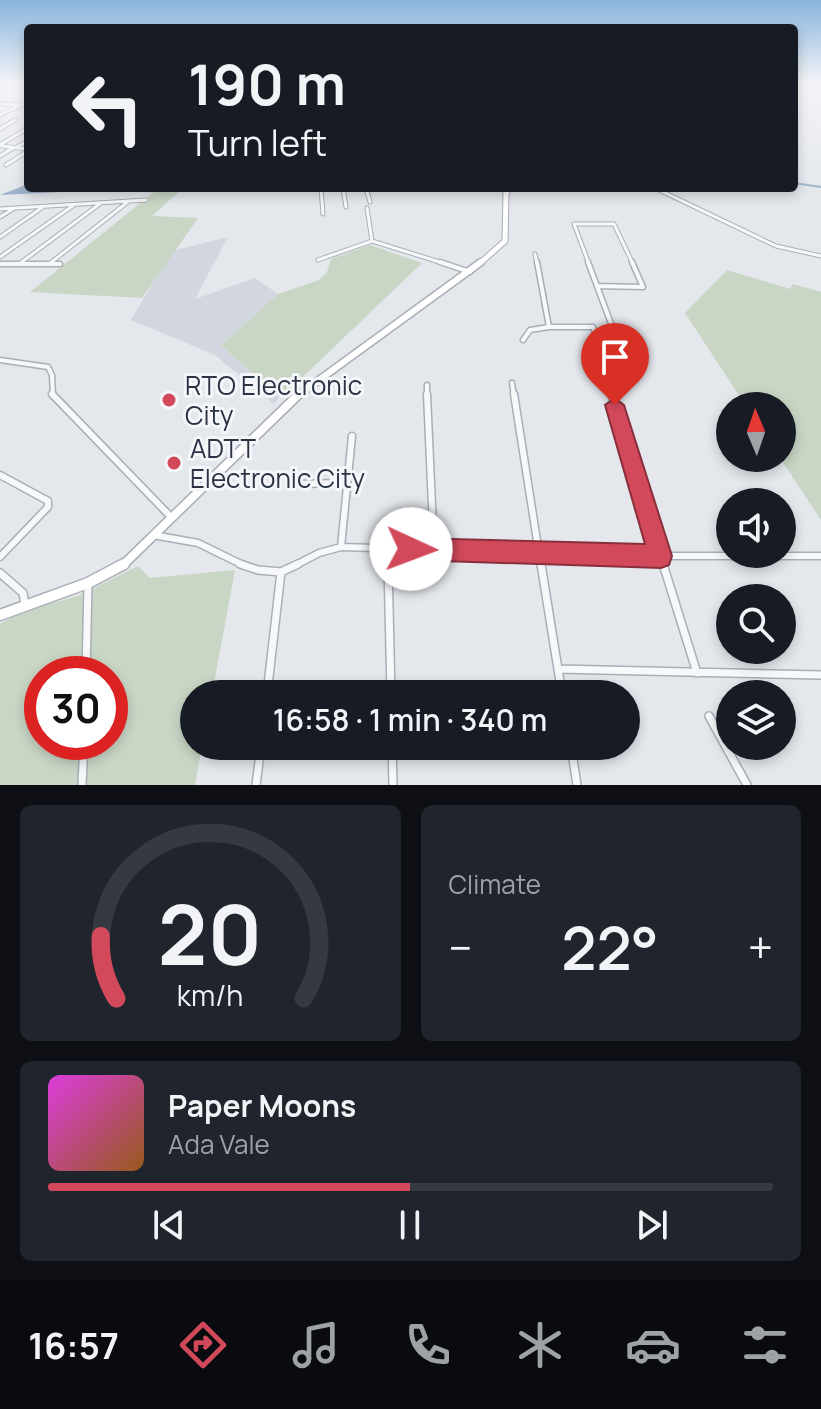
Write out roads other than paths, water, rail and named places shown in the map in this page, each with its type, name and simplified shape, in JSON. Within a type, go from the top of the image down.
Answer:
[{"type":"main road","points":[[0,615],[88,583],[123,565],[304,389],[470,272],[505,241],[507,192]]},
{"type":"street","points":[[0,145],[24,130]]},
{"type":"street","points":[[0,156],[24,143]]},
{"type":"street","points":[[0,145],[24,149]]},
{"type":"street","points":[[6,165],[24,153]]},
{"type":"street","points":[[321,192],[323,214]]},
{"type":"street","points":[[344,192],[346,207]]},
{"type":"street","points":[[367,192],[370,202]]},
{"type":"street","points":[[663,192],[776,246],[821,256]]},
{"type":"street","points":[[0,209],[146,200]]},
{"type":"street","points":[[49,264],[129,201]]},
{"type":"street","points":[[19,264],[102,202]]},
{"type":"street","points":[[0,257],[75,204]]},
{"type":"street","points":[[0,237],[44,206]]},
{"type":"street","points":[[0,217],[14,208]]},
{"type":"street","points":[[367,208],[372,241]]},
{"type":"street","points":[[597,286],[643,287],[614,224],[574,224],[586,254],[597,286],[613,329],[598,339],[596,345],[697,673]]},
{"type":"street","points":[[318,260],[372,241],[470,272]]},
{"type":"street","points":[[535,254],[549,327]]},
{"type":"street","points":[[0,264],[60,264]]},
{"type":"street","points":[[523,340],[530,330],[549,327],[593,327],[598,339]]},
{"type":"street","points":[[0,360],[48,367],[53,376],[51,390],[54,399],[170,516]]},
{"type":"street","points":[[512,383],[560,680]]},
{"type":"street","points":[[427,385],[434,550]]},
{"type":"street","points":[[341,547],[352,436]]},
{"type":"street","points":[[0,475],[48,501],[48,507],[0,557]]},
{"type":"street","points":[[291,484],[347,483]]},
{"type":"street","points":[[153,535],[183,538],[201,544],[250,570],[281,572],[319,553],[341,547],[661,556],[821,556]]},
{"type":"street","points":[[388,548],[391,680]]},
{"type":"street","points":[[269,680],[281,572]]},
{"type":"street","points":[[0,573],[23,593],[25,604]]},
{"type":"street","points":[[86,656],[88,583]]},
{"type":"street","points":[[558,669],[821,675]]},
{"type":"street","points":[[709,716],[747,785]]},
{"type":"street","points":[[82,785],[83,760]]},
{"type":"street","points":[[256,785],[259,760]]},
{"type":"street","points":[[392,760],[393,785]]},
{"type":"street","points":[[573,760],[577,785]]},
{"type":"water","points":[[24,186],[24,192],[61,192],[0,195]]},
{"type":"waterway","points":[[798,184],[821,187]]},
{"type":"place","name":"RTO Electronic City","points":[[169,400]]},
{"type":"place","name":"ADTT Electronic City","points":[[174,463]]}]
